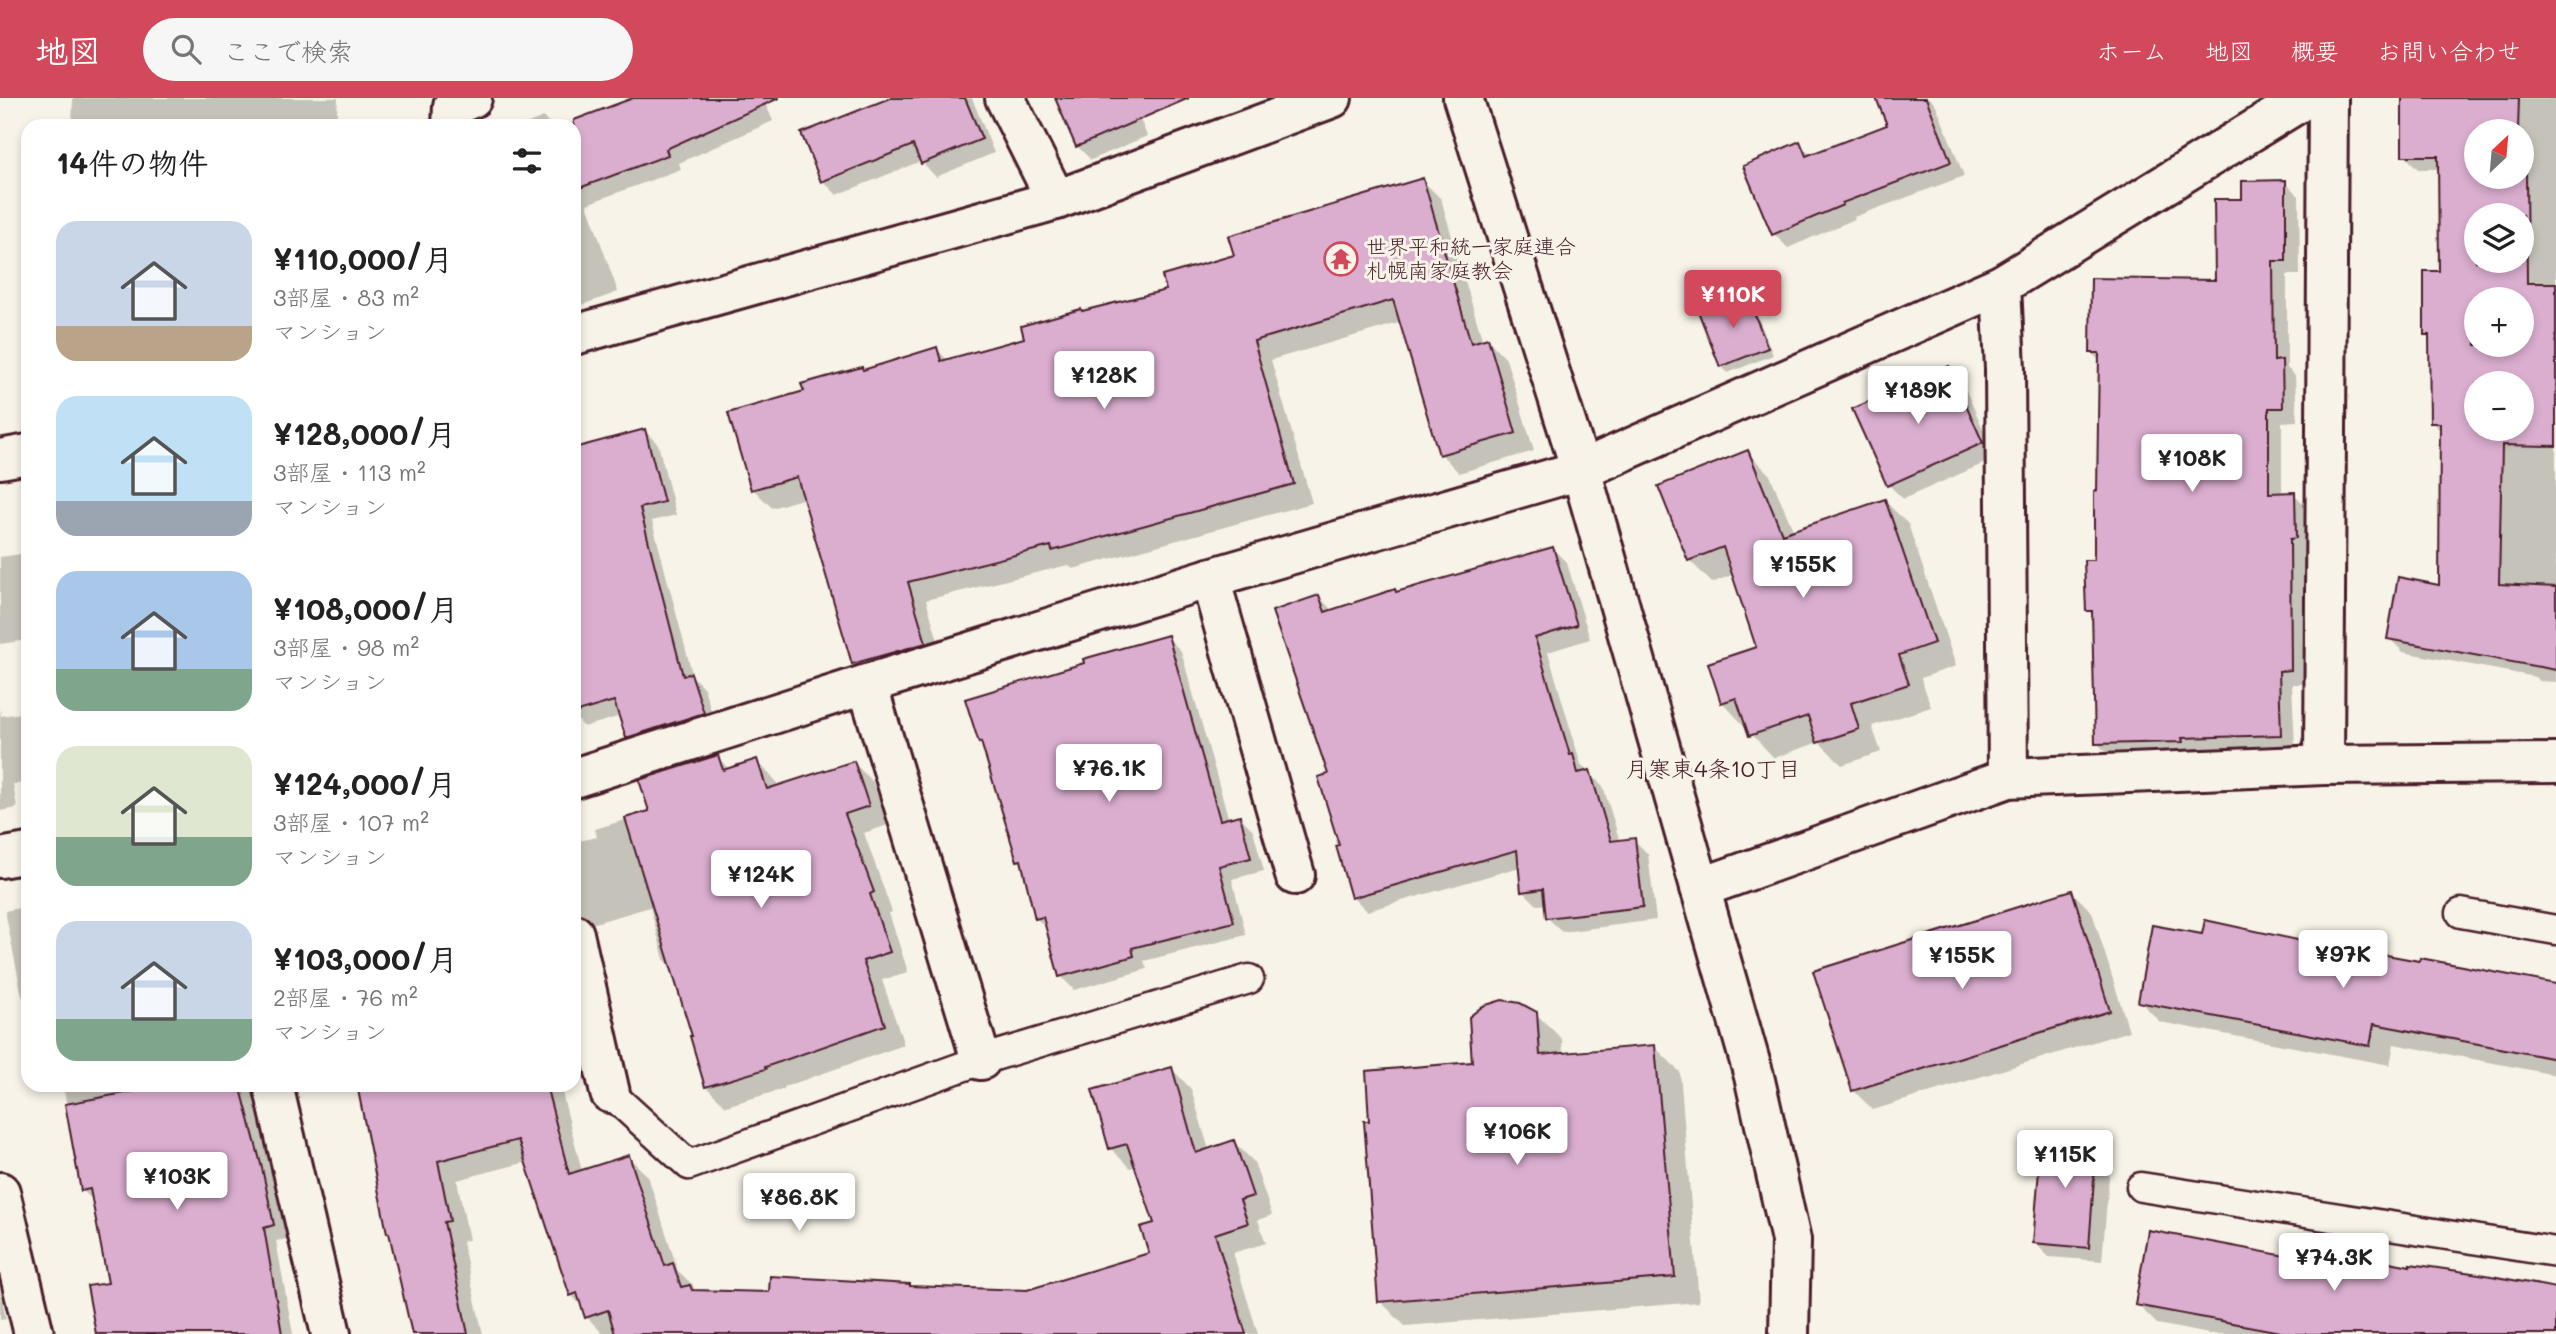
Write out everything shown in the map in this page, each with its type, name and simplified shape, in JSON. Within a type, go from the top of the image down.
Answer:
[{"type":"street","points":[[452,119],[453,106],[472,98]]},
{"type":"street","points":[[1005,98],[1056,200]]},
{"type":"street","points":[[581,333],[1056,200],[1332,98]]},
{"type":"street","points":[[1463,98],[1581,470],[1755,1076],[1791,1240],[1788,1334]]},
{"type":"street","points":[[581,776],[1210,578],[1581,470],[2001,285],[2306,98]]},
{"type":"street","points":[[2324,765],[2328,98]]},
{"type":"street","points":[[2001,285],[2008,778]]},
{"type":"street","points":[[0,459],[21,455]]},
{"type":"street","points":[[1210,578],[1295,875]]},
{"type":"street","points":[[867,684],[981,1060]]},
{"type":"street","points":[[1700,888],[2008,778],[2324,765],[2556,763]]},
{"type":"street","points":[[0,858],[21,854]]},
{"type":"street","points":[[581,965],[610,1093]]},
{"type":"street","points":[[275,1092],[331,1334]]},
{"type":"street","points":[[0,1192],[34,1334]]},
{"type":"lane","points":[[2461,913],[2556,930]]},
{"type":"lane","points":[[610,1093],[689,1165],[981,1060],[1249,979]]},
{"type":"lane","points":[[2141,1187],[2556,1252]]},
{"type":"building","points":[[633,98],[779,98],[666,149],[668,155],[581,187],[581,119],[577,119]]},
{"type":"building","points":[[890,98],[965,98],[982,139],[921,164],[913,145],[821,182],[801,133]]},
{"type":"building","points":[[1055,98],[1189,98],[1076,147]]},
{"type":"building","points":[[1876,98],[1926,98],[1951,162],[1842,203],[1843,205],[1772,235],[1743,166],[1800,141],[1806,156],[1887,125]]},
{"type":"building","points":[[2402,98],[2519,98],[2518,119],[2464,119],[2464,189],[2526,189],[2526,203],[2464,203],[2464,273],[2527,273],[2527,283],[2556,283],[2556,446],[2502,445],[2499,584],[2556,587],[2556,670],[2387,639],[2398,577],[2439,585],[2440,423],[2430,423],[2429,335],[2424,335],[2424,271],[2439,271],[2438,156],[2402,156]]},
{"type":"building","points":[[1423,178],[1471,343],[1488,338],[1516,433],[1439,455],[1393,300],[1254,341],[1294,484],[1052,551],[1051,546],[908,582],[926,643],[852,664],[797,477],[751,490],[728,413],[804,391],[801,384],[862,367],[863,370],[937,347],[941,361],[1024,338],[1021,326],[1166,290],[1162,276],[1234,255],[1228,236]]},
{"type":"building","points":[[2286,180],[2286,261],[2273,261],[2274,361],[2282,360],[2283,408],[2269,408],[2269,493],[2295,492],[2296,538],[2290,539],[2291,670],[2279,671],[2281,735],[2182,738],[2183,742],[2095,744],[2092,611],[2086,611],[2084,560],[2094,560],[2094,491],[2097,491],[2099,353],[2090,353],[2091,278],[2215,280],[2214,199],[2242,199],[2242,181]]},
{"type":"building","points":[[1746,293],[1768,348],[1720,367],[1698,311]]},
{"type":"building","points":[[1949,366],[1983,443],[1887,486],[1852,409]]},
{"type":"building","points":[[645,429],[664,502],[640,508],[683,676],[691,673],[704,713],[626,738],[614,701],[581,711],[581,446]]},
{"type":"building","points":[[1748,450],[1782,534],[1885,499],[1934,643],[1899,655],[1909,684],[1851,703],[1859,729],[1817,743],[1808,716],[1749,736],[1736,698],[1721,703],[1708,663],[1756,647],[1723,547],[1688,561],[1658,486]]},
{"type":"building","points":[[1553,547],[1577,625],[1535,638],[1570,755],[1573,754],[1578,773],[1590,770],[1611,841],[1635,838],[1643,907],[1546,918],[1543,889],[1521,892],[1517,850],[1351,898],[1336,846],[1339,845],[1318,777],[1328,774],[1272,611],[1319,595],[1325,612],[1395,589],[1396,592]]},
{"type":"building","points":[[1168,635],[1220,820],[1240,815],[1251,858],[1219,866],[1234,922],[1132,948],[1134,956],[1059,977],[1043,917],[1035,919],[1021,860],[1017,861],[965,699],[1084,663],[1083,659]]},
{"type":"building","points":[[718,755],[723,770],[757,759],[767,789],[854,761],[869,806],[845,814],[874,892],[870,894],[890,952],[863,961],[885,1025],[765,1067],[766,1069],[705,1087],[625,818],[649,811],[639,780]]},
{"type":"building","points":[[2072,890],[2110,1011],[1852,1091],[1813,971]]},
{"type":"building","points":[[2205,920],[2311,943],[2312,941],[2419,961],[2420,958],[2556,984],[2556,1059],[2374,1024],[2370,1046],[2138,1002],[2152,925],[2202,934]]},
{"type":"building","points":[[1502,1000],[1520,1003],[1537,1012],[1540,1055],[1655,1045],[1675,1277],[1378,1302],[1364,1121],[1369,1121],[1366,1071],[1472,1062],[1469,1017],[1483,1006]]},
{"type":"building","points":[[1172,1067],[1196,1153],[1234,1140],[1253,1196],[1240,1200],[1248,1223],[1215,1234],[1246,1334],[615,1334],[608,1310],[585,1318],[577,1293],[570,1296],[518,1140],[438,1161],[450,1221],[444,1222],[468,1334],[412,1334],[387,1233],[358,1092],[548,1092],[569,1174],[629,1155],[665,1266],[673,1263],[681,1287],[690,1285],[692,1290],[769,1292],[770,1276],[910,1286],[1027,1290],[1149,1253],[1140,1227],[1154,1223],[1127,1144],[1109,1149],[1092,1090]]},
{"type":"building","points":[[130,1092],[242,1092],[274,1225],[264,1228],[282,1334],[96,1334],[87,1286],[108,1283],[90,1189],[81,1191],[65,1104]]},
{"type":"building","points":[[2042,1133],[2097,1137],[2089,1248],[2033,1243]]},
{"type":"building","points":[[2148,1230],[2307,1260],[2309,1246],[2410,1266],[2486,1275],[2556,1288],[2556,1334],[2291,1334],[2135,1305]]},
{"type":"place","name":"世界平和統一家庭連合 札幌南家庭教会","points":[[1341,259]]},
{"type":"district","name":"月寒東4条10丁目","points":[[1713,769]]}]
